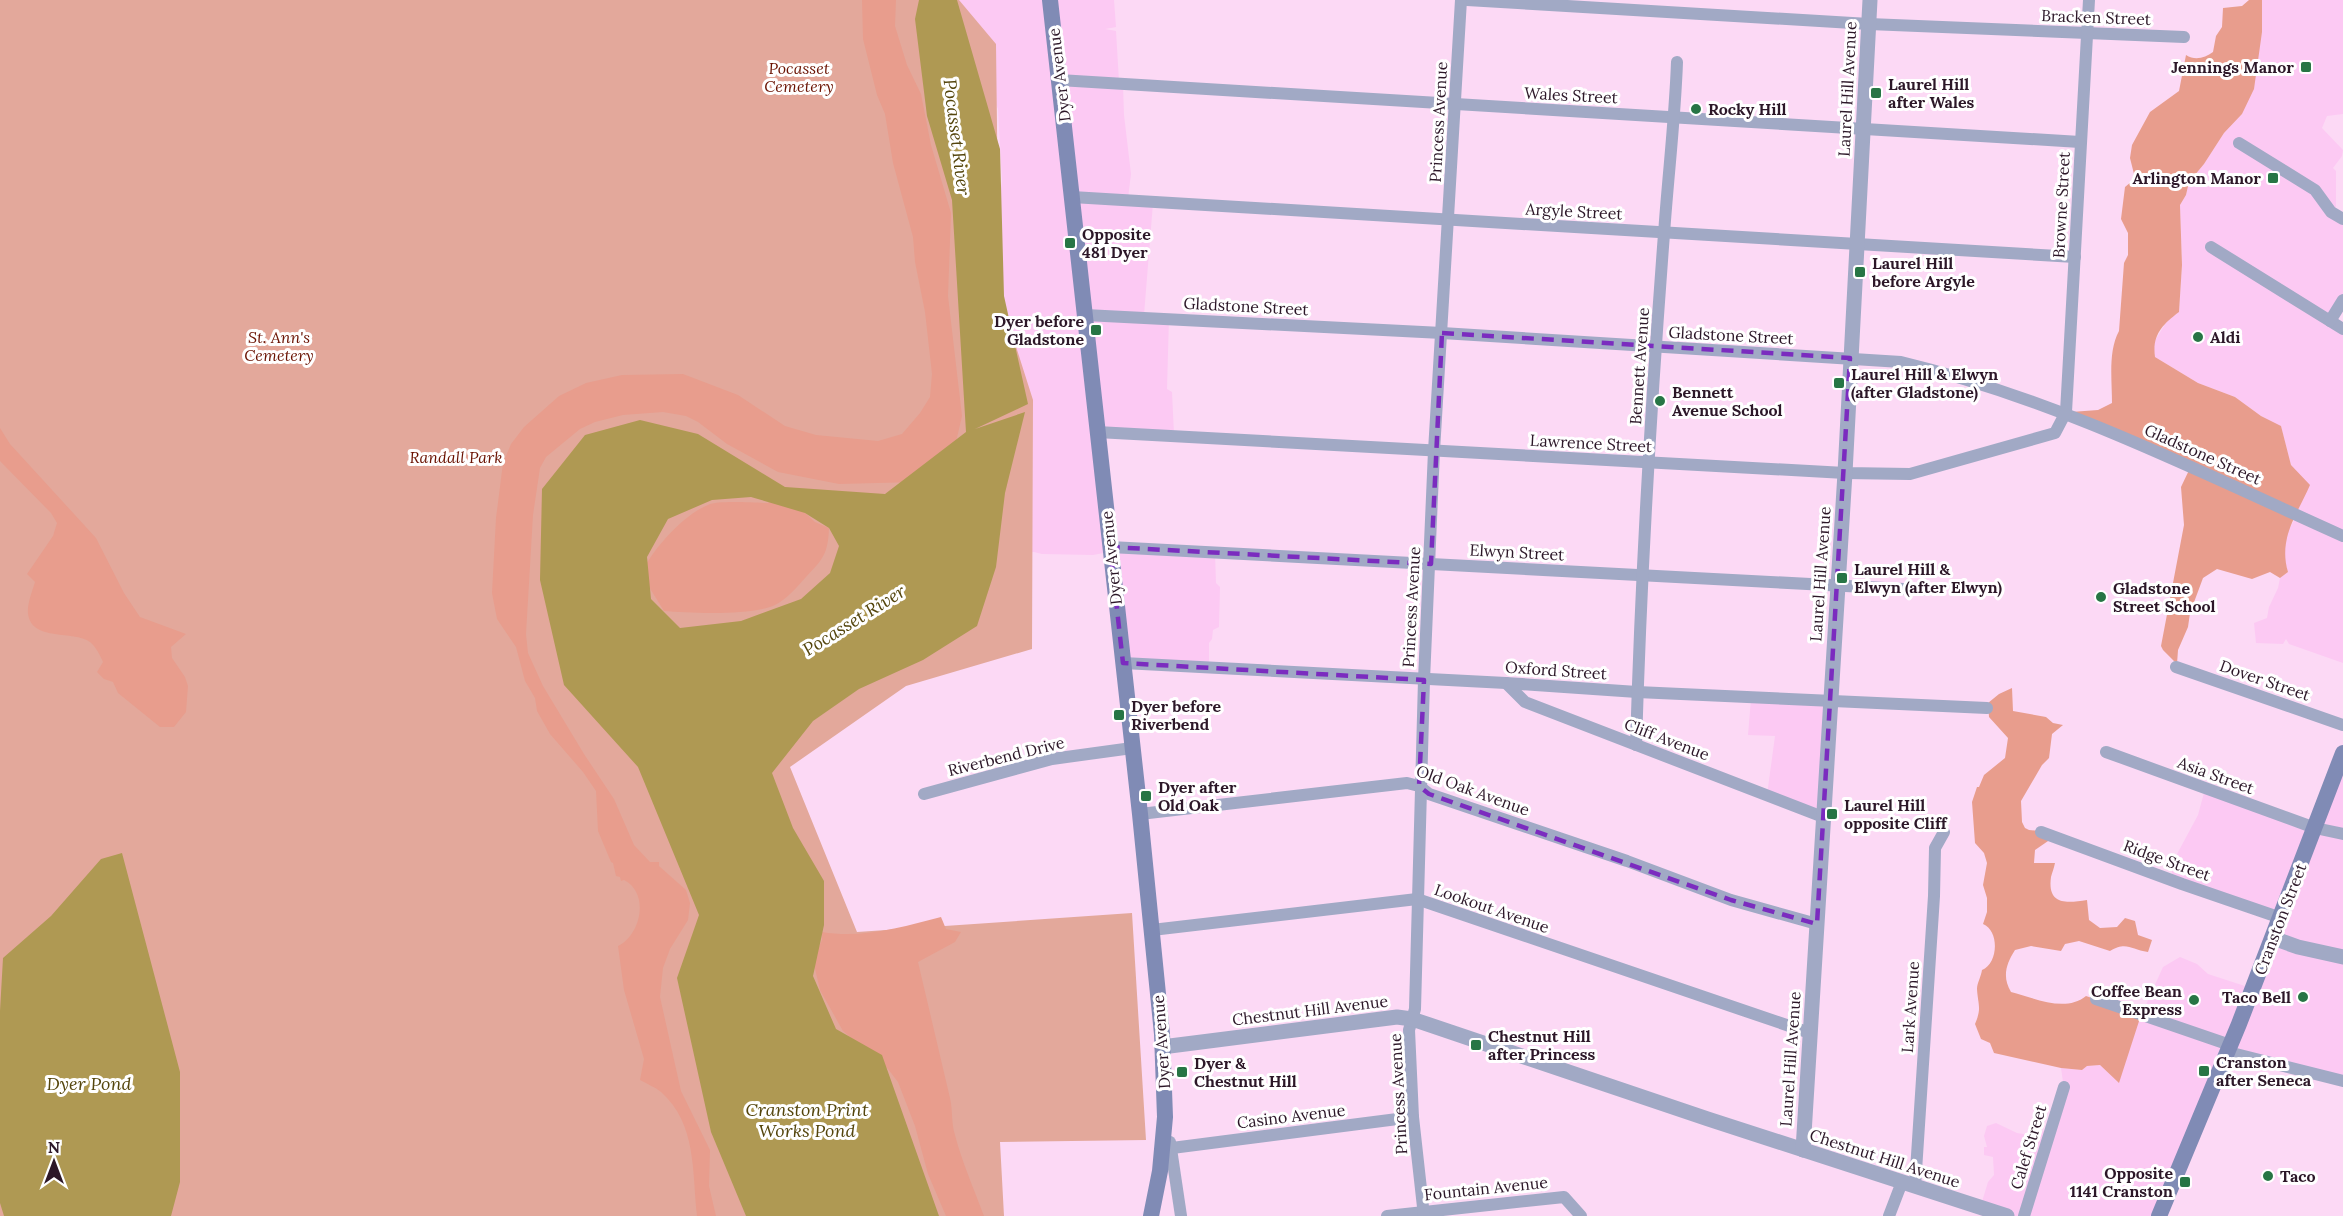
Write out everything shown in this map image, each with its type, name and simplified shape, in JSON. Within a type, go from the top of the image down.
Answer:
[{"type":"main road","name":"Dyer Avenue","points":[[1050,0],[1140,814],[1162,1047],[1165,1117],[1160,1170],[1151,1216]]},
{"type":"main road","name":"Cranston Street","points":[[2158,1216],[2229,1049],[2343,753]]},
{"type":"street","name":"Princess Avenue","points":[[1424,1214],[1413,1117],[1409,1030],[1414,1009],[1419,786],[1431,564],[1434,451],[1461,0]]},
{"type":"street","name":"Bracken Street","points":[[1467,0],[1869,24],[2184,38]]},
{"type":"street","name":"Laurel Hill Avenue","points":[[1803,1150],[1845,473],[1870,0]]},
{"type":"street","name":"Browne Street","points":[[2066,412],[2089,0]]},
{"type":"street","name":"Bennett Avenue","points":[[1636,745],[1649,462],[1664,232],[1675,117],[1677,62]]},
{"type":"street","name":"Wales Street","points":[[1059,80],[2080,142]]},
{"type":"street","points":[[2239,143],[2316,190],[2331,212],[2343,219]]},
{"type":"street","name":"Argyle Street","points":[[1072,197],[2074,257]]},
{"type":"street","points":[[2211,247],[2343,329]]},
{"type":"street","points":[[2330,321],[2343,300]]},
{"type":"street","name":"Gladstone Street","points":[[1085,315],[1442,333],[1901,362],[1949,373],[2066,412],[2210,474],[2343,536]]},
{"type":"street","name":"Lawrence Street","points":[[1097,432],[1845,473],[1910,474],[2055,433],[2066,412]]},
{"type":"street","name":"Elwyn Street","points":[[1110,547],[1922,590]]},
{"type":"street","name":"Oxford Street","points":[[1123,663],[1637,692],[1987,708]]},
{"type":"street","name":"Dover Street","points":[[2176,667],[2343,725]]},
{"type":"street","name":"Cliff Avenue","points":[[1506,683],[1525,702],[1823,817]]},
{"type":"street","name":"Riverbend Drive","points":[[924,794],[1052,759],[1132,748]]},
{"type":"street","name":"Asia Street","points":[[2106,752],[2315,828],[2343,834]]},
{"type":"street","name":"Old Oak Avenue","points":[[1140,814],[1407,783],[1419,786],[1429,794],[1627,861],[1731,900],[1817,924]]},
{"type":"street","name":"Lark Avenue","points":[[1889,1216],[1908,1184],[1933,908],[1935,848],[1944,832]]},
{"type":"street","name":"Ridge Street","points":[[2041,832],[2281,918]]},
{"type":"street","name":"Lookout Avenue","points":[[1152,930],[1417,899],[1810,1033]]},
{"type":"street","points":[[2273,938],[2298,947],[2343,957]]},
{"type":"street","points":[[2096,999],[2229,1049],[2343,1081]]},
{"type":"street","name":"Chestnut Hill Avenue","points":[[1162,1047],[1398,1017],[1412,1019],[2007,1216]]},
{"type":"street","name":"Calef Street","points":[[2024,1216],[2064,1088]]},
{"type":"street","name":"Dyer Avenue","points":[[1165,1117],[1172,1148],[1181,1216]]},
{"type":"street","name":"Casino Avenue","points":[[1172,1148],[1413,1117]]},
{"type":"street","name":"Fountain Avenue","points":[[1386,1216],[1424,1214],[1564,1197],[1581,1216]]},
{"type":"highlighted area","points":[[1442,333],[1850,358],[1817,924],[1731,900],[1429,794],[1419,786],[1424,680],[1123,663],[1110,547],[1431,564]]},
{"type":"shaded area","points":[[862,0],[896,0],[895,26],[907,65],[921,94],[931,145],[951,213],[948,296],[962,416],[956,442],[916,482],[839,484],[778,472],[727,444],[698,422],[686,416],[663,412],[623,415],[595,422],[580,429],[546,457],[540,468],[533,515],[526,634],[528,653],[543,686],[614,799],[634,845],[650,862],[659,862],[659,866],[686,890],[690,903],[688,920],[670,949],[663,968],[660,997],[681,1091],[710,1150],[709,1186],[716,1216],[697,1216],[691,1150],[681,1119],[673,1105],[661,1092],[640,1080],[644,1059],[624,990],[618,946],[626,941],[637,924],[640,904],[637,894],[632,886],[616,876],[613,863],[598,831],[596,791],[583,772],[550,734],[537,711],[535,698],[525,681],[516,647],[497,619],[492,593],[496,518],[503,463],[511,444],[524,427],[559,396],[586,383],[622,375],[683,374],[738,395],[785,426],[816,435],[878,441],[902,434],[920,413],[930,397],[932,374],[925,312],[915,262],[913,237],[893,163],[885,114],[877,95],[863,39]]},
{"type":"shaded area","points":[[956,0],[1114,0],[1116,27],[1105,29],[1116,31],[1119,81],[1123,85],[1131,174],[1128,198],[1153,203],[1144,315],[1169,318],[1167,389],[1172,392],[1174,434],[1098,431],[1110,544],[1215,553],[1216,583],[1220,587],[1219,627],[1213,630],[1209,643],[1209,667],[1125,663],[1109,552],[1093,555],[1003,552],[1004,313],[998,211],[1002,180],[998,109]]},
{"type":"shaded area","points":[[2249,0],[2262,0],[2262,32],[2254,89],[2242,114],[2224,133],[2189,182],[2186,195],[2180,205],[2182,265],[2179,312],[2160,331],[2155,343],[2155,357],[2198,383],[2235,397],[2261,416],[2281,426],[2291,465],[2310,485],[2287,537],[2285,548],[2288,572],[2280,578],[2270,572],[2252,579],[2217,569],[2203,578],[2190,613],[2188,627],[2178,650],[2177,664],[2161,646],[2184,525],[2181,487],[2191,466],[2071,412],[2098,410],[2112,403],[2113,347],[2119,331],[2124,263],[2128,255],[2128,233],[2121,219],[2125,187],[2131,182],[2134,174],[2130,158],[2132,145],[2150,112],[2179,91],[2186,55],[2200,58],[2213,52],[2216,36],[2222,27],[2223,8],[2242,6]]},
{"type":"shaded area","points":[[2262,0],[2343,0],[2343,114],[2327,116],[2322,128],[2343,150],[2342,156],[2333,168],[2336,171],[2336,214],[2343,218],[2343,303],[2332,324],[2343,333],[2343,663],[2289,644],[2286,639],[2283,644],[2256,643],[2254,623],[2267,618],[2280,578],[2288,572],[2284,561],[2285,536],[2299,512],[2291,465],[2281,427],[2235,397],[2198,383],[2155,357],[2153,344],[2167,321],[2179,312],[2182,265],[2180,205],[2186,195],[2189,182],[2224,133],[2242,114],[2262,32]]},
{"type":"shaded area","points":[[0,428],[10,444],[96,538],[124,593],[140,617],[186,634],[171,647],[172,658],[185,677],[188,686],[186,712],[174,727],[160,727],[118,693],[113,682],[104,679],[97,672],[103,662],[90,642],[74,636],[45,632],[31,623],[28,606],[35,582],[27,574],[53,536],[57,523],[51,513],[0,461]]},
{"type":"shaded area","points":[[774,496],[793,502],[815,522],[829,528],[824,556],[795,589],[775,605],[752,611],[721,613],[664,611],[641,574],[669,534],[698,510],[713,503],[768,503]]},
{"type":"shaded area","points":[[2012,688],[2013,711],[2046,717],[2053,723],[2063,725],[2052,734],[2049,758],[2042,765],[2021,801],[2022,822],[2025,828],[2051,832],[2051,839],[2035,850],[2034,863],[2055,863],[2051,886],[2055,898],[2066,902],[2087,900],[2089,920],[2100,928],[2117,927],[2125,918],[2135,921],[2138,935],[2152,940],[2148,952],[2125,946],[2110,951],[2079,941],[2065,944],[2061,951],[2031,946],[2015,950],[2007,965],[2008,986],[2011,992],[2050,1003],[2069,1003],[2086,996],[2141,1015],[2119,1083],[2100,1065],[2087,1066],[2082,1070],[2061,1068],[1994,1053],[1990,1043],[1981,1039],[1975,1024],[1979,1010],[1978,984],[1982,970],[1987,967],[1994,955],[1995,947],[1992,933],[1983,924],[1987,912],[1987,898],[1983,885],[1987,863],[1984,853],[1975,843],[1972,802],[1984,775],[2005,758],[2008,738],[1989,717],[1988,703],[1999,694]]},
{"type":"shaded area","points":[[1751,699],[1829,703],[1822,814],[1767,795],[1775,736],[1748,735]]},
{"type":"shaded area","points":[[2343,767],[2343,1086],[2227,1058],[2159,1216],[2011,1216],[1981,1205],[1988,1182],[1994,1175],[1993,1157],[1984,1155],[1984,1147],[1987,1147],[1984,1136],[1987,1126],[1996,1123],[2017,1133],[2035,1136],[2055,1124],[2065,1096],[2061,1068],[2082,1070],[2087,1066],[2100,1065],[2118,1082],[2140,1014],[2163,967],[2180,957],[2197,964],[2208,974],[2251,988],[2280,919],[2172,879],[2172,863],[2176,863],[2176,856],[2198,815],[2205,789],[2311,826]]},
{"type":"shaded area","points":[[941,917],[946,929],[961,932],[955,942],[918,962],[950,1098],[955,1135],[984,1216],[946,1216],[928,1174],[915,1126],[898,1082],[888,1069],[843,1031],[820,990],[813,960],[822,940],[822,932],[867,933]]},
{"type":"green space","name":"Randall Park","points":[[0,0],[959,0],[996,44],[999,293],[1033,400],[1032,649],[906,686],[790,767],[857,932],[1132,913],[1146,1140],[1000,1142],[1004,1216],[0,1216]]},
{"type":"water","name":"Cranston Print Works Pond","points":[[919,0],[957,0],[1000,149],[1004,296],[1028,404],[975,429],[1025,412],[1005,493],[996,567],[977,626],[923,660],[859,689],[813,721],[772,773],[793,828],[824,881],[824,925],[813,976],[836,1029],[882,1055],[939,1216],[746,1216],[711,1132],[677,978],[699,915],[638,767],[564,685],[540,580],[542,489],[585,435],[640,420],[698,434],[785,487],[885,494],[966,432],[952,200],[927,116],[915,19]],"holes":[[[751,497],[805,513],[829,528],[839,546],[830,573],[801,599],[741,621],[680,628],[651,599],[647,557],[668,519],[712,500]]]},
{"type":"water","name":"Dyer Pond","points":[[122,853],[180,1072],[180,1182],[171,1216],[4,1216],[0,1203],[0,1011],[3,958],[51,916],[101,859]]},
{"type":"place","name":"Jennings Manor","points":[[2306,67]]},
{"type":"place","name":"Laurel Hill after Wales","points":[[1876,93]]},
{"type":"place","name":"Rocky Hill","points":[[1696,109]]},
{"type":"place","name":"Arlington Manor","points":[[2273,178]]},
{"type":"place","name":"Opposite 481 Dyer","points":[[1070,243]]},
{"type":"place","name":"Laurel Hill before Argyle","points":[[1860,272]]},
{"type":"place","name":"Dyer before Gladstone","points":[[1096,330]]},
{"type":"place","name":"Aldi","points":[[2198,337]]},
{"type":"place","name":"Laurel Hill & Elwyn (after Gladstone)","points":[[1839,383]]},
{"type":"place","name":"Bennett Avenue School","points":[[1660,401]]},
{"type":"place","name":"Laurel Hill & Elwyn (after Elwyn)","points":[[1842,578]]},
{"type":"place","name":"Gladstone Street School","points":[[2101,597]]},
{"type":"place","name":"Dyer before Riverbend","points":[[1119,715]]},
{"type":"place","name":"Dyer after Old Oak","points":[[1146,796]]},
{"type":"place","name":"Laurel Hill opposite Cliff","points":[[1832,814]]},
{"type":"place","name":"Taco Bell","points":[[2303,997]]},
{"type":"place","name":"Coffee Bean Express","points":[[2194,1000]]},
{"type":"place","name":"Chestnut Hill after Princess","points":[[1476,1045]]},
{"type":"place","name":"Cranston after Seneca","points":[[2204,1071]]},
{"type":"place","name":"Dyer & Chestnut Hill","points":[[1182,1072]]},
{"type":"place","name":"Taco","points":[[2268,1176]]},
{"type":"place","name":"Opposite 1141 Cranston","points":[[2185,1182]]},
{"type":"park label","name":"Pocasset Cemetery","points":[[799,77]]},
{"type":"park label","name":"St. Ann's Cemetery","points":[[279,346]]},
{"type":"water label","name":"Pocasset River","points":[[957,137]]},
{"type":"water label","name":"Pocasset River","points":[[854,620]]}]
